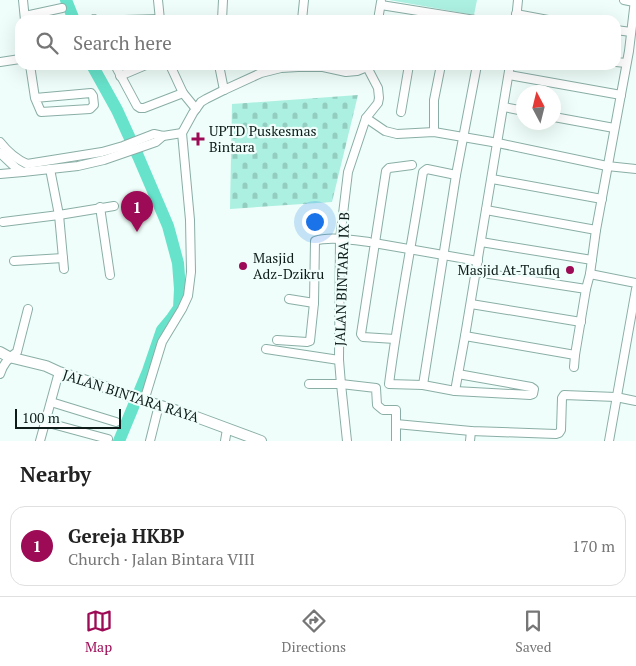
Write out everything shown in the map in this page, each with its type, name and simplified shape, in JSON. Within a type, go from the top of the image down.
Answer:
[{"type":"main road","name":"JALAN BINTARA RAYA","points":[[5,354],[191,415],[258,440]]},
{"type":"street","points":[[23,0],[25,15]]},
{"type":"street","points":[[158,0],[160,15]]},
{"type":"street","points":[[222,15],[223,0]]},
{"type":"street","points":[[302,15],[304,0]]},
{"type":"street","points":[[516,15],[518,0]]},
{"type":"street","points":[[574,368],[614,128],[626,63],[632,52],[631,32],[634,1],[624,0]]},
{"type":"street","points":[[379,15],[381,2],[435,15]]},
{"type":"street","points":[[36,15],[62,8]]},
{"type":"street","points":[[417,11],[417,15]]},
{"type":"street","points":[[621,31],[631,32]]},
{"type":"street","points":[[0,62],[15,60]]},
{"type":"street","points":[[621,62],[626,63]]},
{"type":"street","points":[[31,70],[35,98],[40,111],[43,113],[90,109],[94,105],[94,96],[89,93],[35,98]]},
{"type":"street","points":[[117,70],[137,106],[140,108],[183,93]]},
{"type":"street","points":[[120,76],[134,70]]},
{"type":"street","points":[[172,70],[183,93],[196,109]]},
{"type":"street","points":[[220,70],[224,90]]},
{"type":"street","points":[[141,400],[162,342],[188,296],[191,254],[190,220],[182,133],[201,102],[261,73],[273,70]]},
{"type":"street","points":[[337,70],[346,72],[359,70]]},
{"type":"street","name":"JALAN BINTARA IX B","points":[[347,441],[340,360],[340,239],[348,172],[366,118],[378,103],[379,98],[378,88],[369,70]]},
{"type":"street","points":[[401,112],[408,70]]},
{"type":"street","points":[[434,132],[434,100],[440,70]]},
{"type":"street","points":[[423,385],[456,175],[476,70]]},
{"type":"street","points":[[455,391],[466,336],[510,70]]},
{"type":"street","points":[[509,75],[621,95]]},
{"type":"street","points":[[504,108],[516,110]]},
{"type":"street","points":[[561,117],[614,128]]},
{"type":"street","points":[[366,118],[385,131],[397,134],[434,132],[464,136],[608,166],[636,169]]},
{"type":"street","points":[[0,174],[78,166],[104,160],[137,145],[154,134],[164,136],[182,133]]},
{"type":"street","points":[[0,142],[19,160],[27,164],[124,150]]},
{"type":"street","points":[[102,152],[104,160]]},
{"type":"street","points":[[0,153],[23,172]]},
{"type":"street","points":[[23,172],[27,164]]},
{"type":"street","points":[[394,339],[361,336],[372,242],[386,171],[389,168],[412,165]]},
{"type":"street","points":[[50,169],[59,215],[64,269]]},
{"type":"street","points":[[456,175],[427,169],[423,172],[394,339],[389,384],[423,385],[455,391],[533,394],[534,389],[531,387],[458,374]]},
{"type":"street","points":[[492,179],[602,199]]},
{"type":"street","points":[[3,222],[114,206]]},
{"type":"street","points":[[100,207],[110,275]]},
{"type":"street","points":[[486,210],[596,230]]},
{"type":"street","points":[[277,340],[308,342],[311,334],[314,303],[315,243],[319,240],[340,239],[372,242],[478,261]]},
{"type":"street","points":[[481,242],[592,260]]},
{"type":"street","points":[[14,261],[63,258]]},
{"type":"street","points":[[476,272],[586,289]]},
{"type":"street","points":[[590,274],[636,283]]},
{"type":"street","points":[[609,441],[636,289]]},
{"type":"street","points":[[289,299],[314,303]]},
{"type":"street","points":[[471,304],[581,322]]},
{"type":"street","points":[[0,374],[5,354],[17,352],[28,309]]},
{"type":"street","points":[[466,336],[575,355]]},
{"type":"street","points":[[266,349],[340,360]]},
{"type":"street","points":[[40,441],[58,372]]},
{"type":"street","points":[[309,384],[341,384],[376,388],[376,402],[379,408],[383,410],[396,410],[396,441]]},
{"type":"street","points":[[396,424],[471,431],[557,434],[561,430],[562,398],[564,395],[616,397],[636,400]]},
{"type":"street","points":[[51,402],[116,422]]},
{"type":"street","points":[[150,441],[159,405]]},
{"type":"street","points":[[46,422],[89,438],[108,439]]},
{"type":"street","points":[[225,441],[227,429]]},
{"type":"street","points":[[470,441],[471,431]]},
{"type":"green space","points":[[389,0],[477,0],[474,15]]},
{"type":"green space","points":[[358,95],[332,202],[230,209],[232,104]]},
{"type":"waterway","points":[[66,0],[72,15]]},
{"type":"waterway","points":[[95,70],[117,110],[168,226],[178,263],[180,289],[179,308],[162,330],[148,371],[119,441]]},
{"type":"place","name":"UPTD Puskesmas Bintara","points":[[198,139]]},
{"type":"place","name":"Gereja HKBP","points":[[137,232]]},
{"type":"place","name":"Masjid Adz-Dzikru","points":[[243,266]]},
{"type":"place","name":"Masjid At-Taufiq","points":[[570,270]]}]
